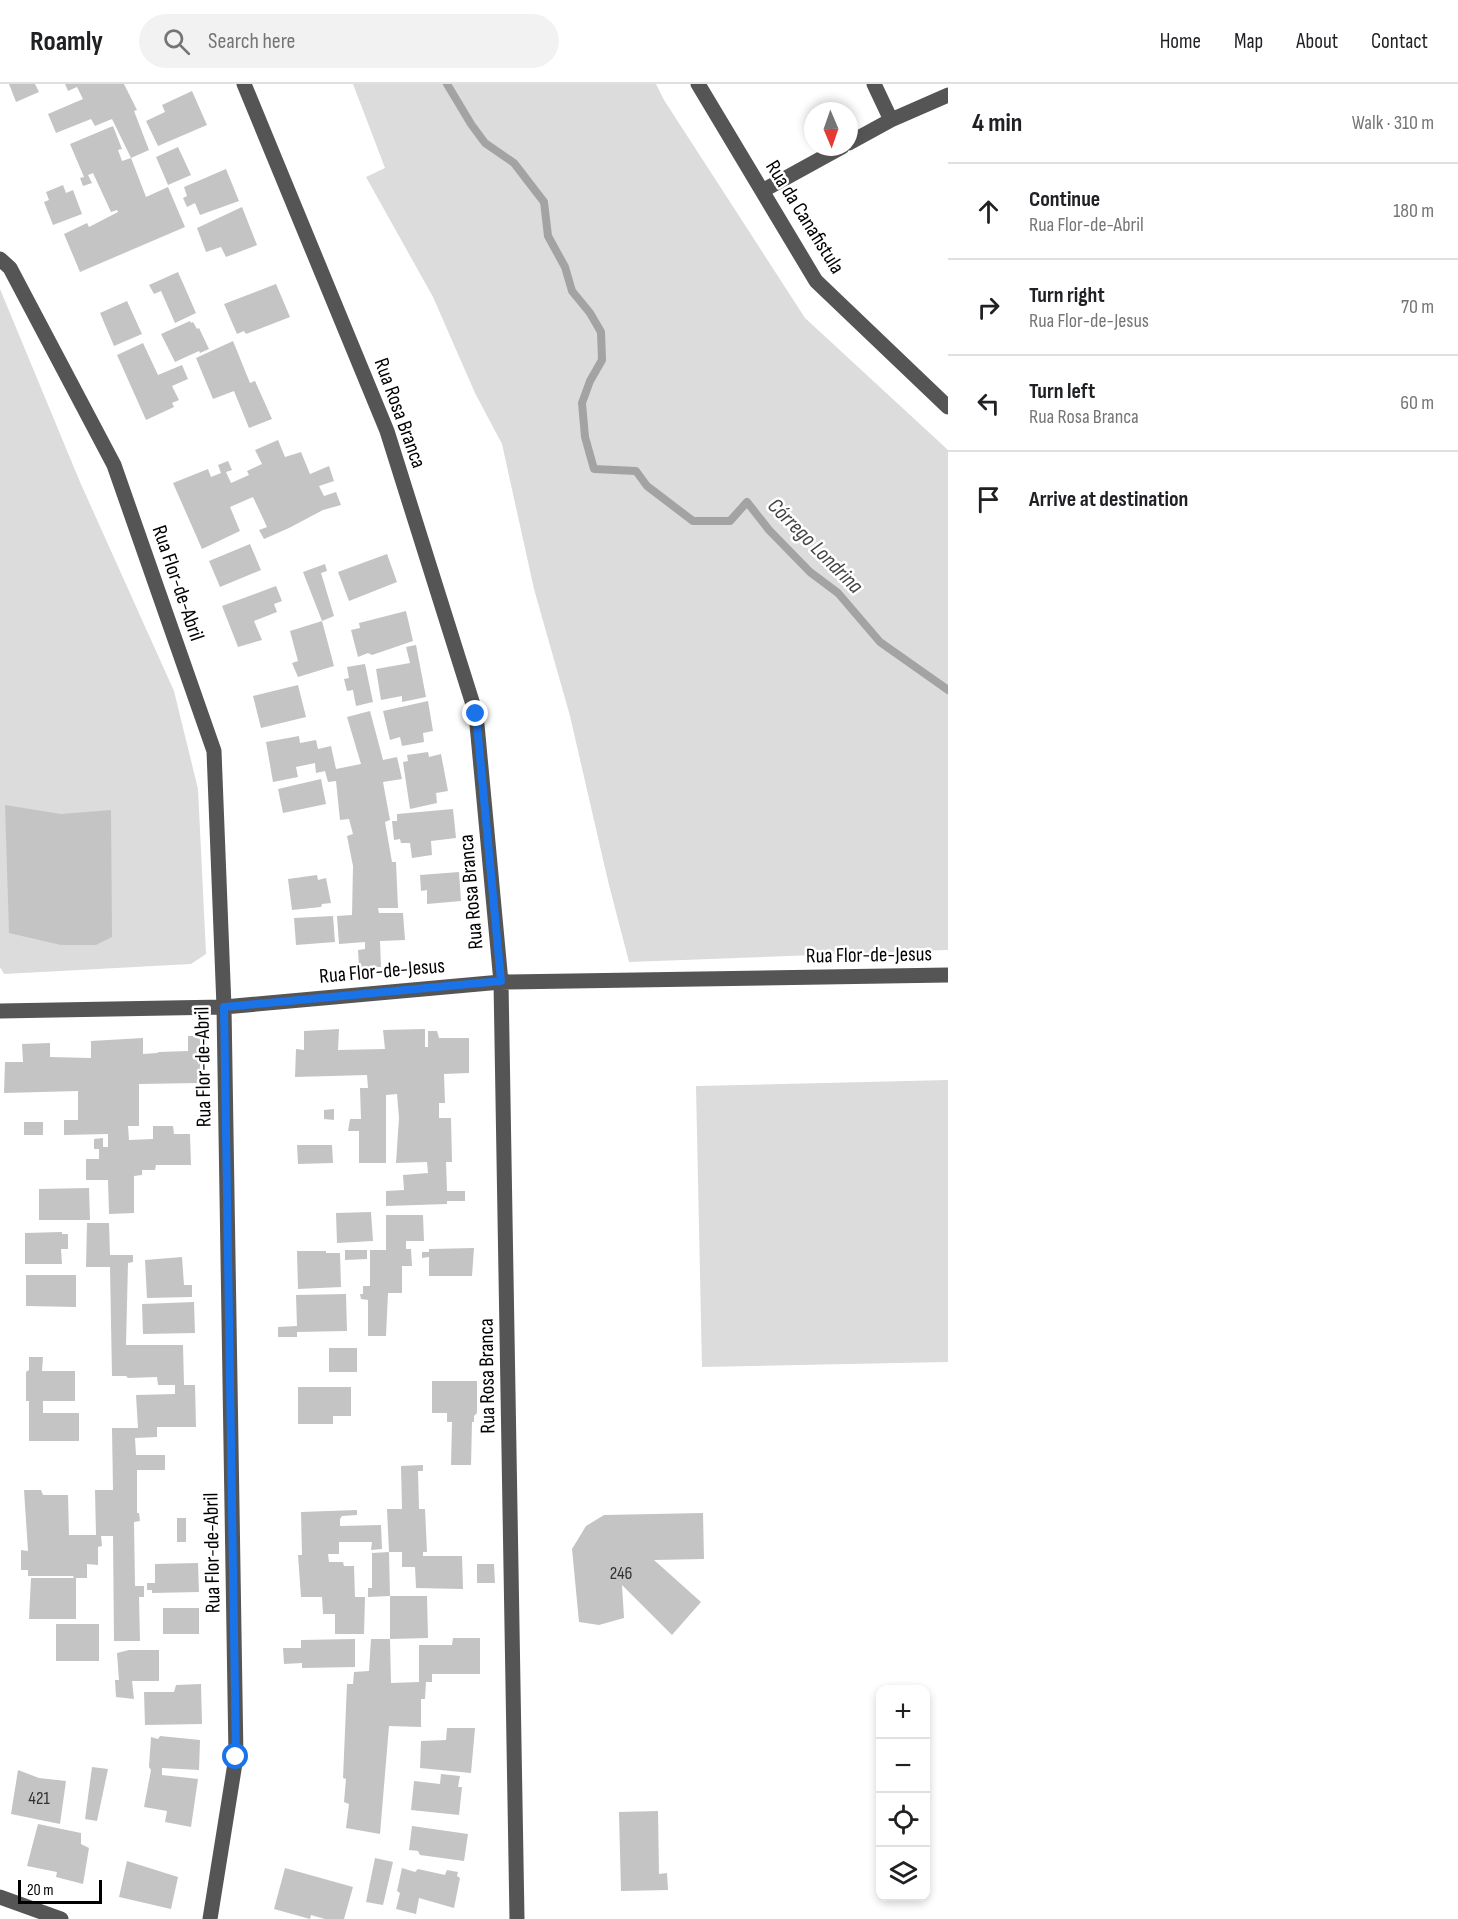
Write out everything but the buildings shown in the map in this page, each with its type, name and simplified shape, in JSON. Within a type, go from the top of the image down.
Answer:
[{"type":"street","name":"Rua Rosa Branca","points":[[244,84],[387,431],[476,714],[501,981],[517,1919]]},
{"type":"street","name":"Rua da Canafistula","points":[[698,84],[816,281],[948,407]]},
{"type":"street","points":[[874,84],[891,120]]},
{"type":"street","points":[[858,138],[891,120],[948,95]]},
{"type":"street","points":[[762,191],[826,156]]},
{"type":"street","name":"Rua Flor-de-Abril","points":[[0,259],[10,268],[114,465],[214,752],[224,1007],[236,1757],[210,1919]]},
{"type":"street","name":"Rua Flor-de-Jesus","points":[[0,1011],[224,1007],[501,981],[948,975]]},
{"type":"street","points":[[0,1897],[60,1919]]},
{"type":"shaded area","points":[[353,84],[656,84],[664,100],[805,318],[948,450],[948,950],[629,962],[570,716],[534,589],[502,444],[475,393],[433,297],[366,177],[385,168]]},
{"type":"shaded area","points":[[0,289],[80,482],[174,691],[198,789],[206,954],[191,964],[4,974],[0,967]]},
{"type":"shaded area","points":[[948,1080],[948,1362],[702,1367],[696,1086]]},
{"type":"waterway","name":"Córrego Londrina","points":[[447,84],[485,143],[514,163],[544,202],[548,236],[565,267],[572,291],[590,313],[601,332],[602,360],[590,381],[582,403],[585,437],[594,469],[636,471],[647,486],[693,521],[730,521],[747,502],[769,530],[810,572],[838,593],[880,642],[948,690]]},
{"type":"route","points":[[236,1757],[224,1007],[501,981],[476,714]]}]
